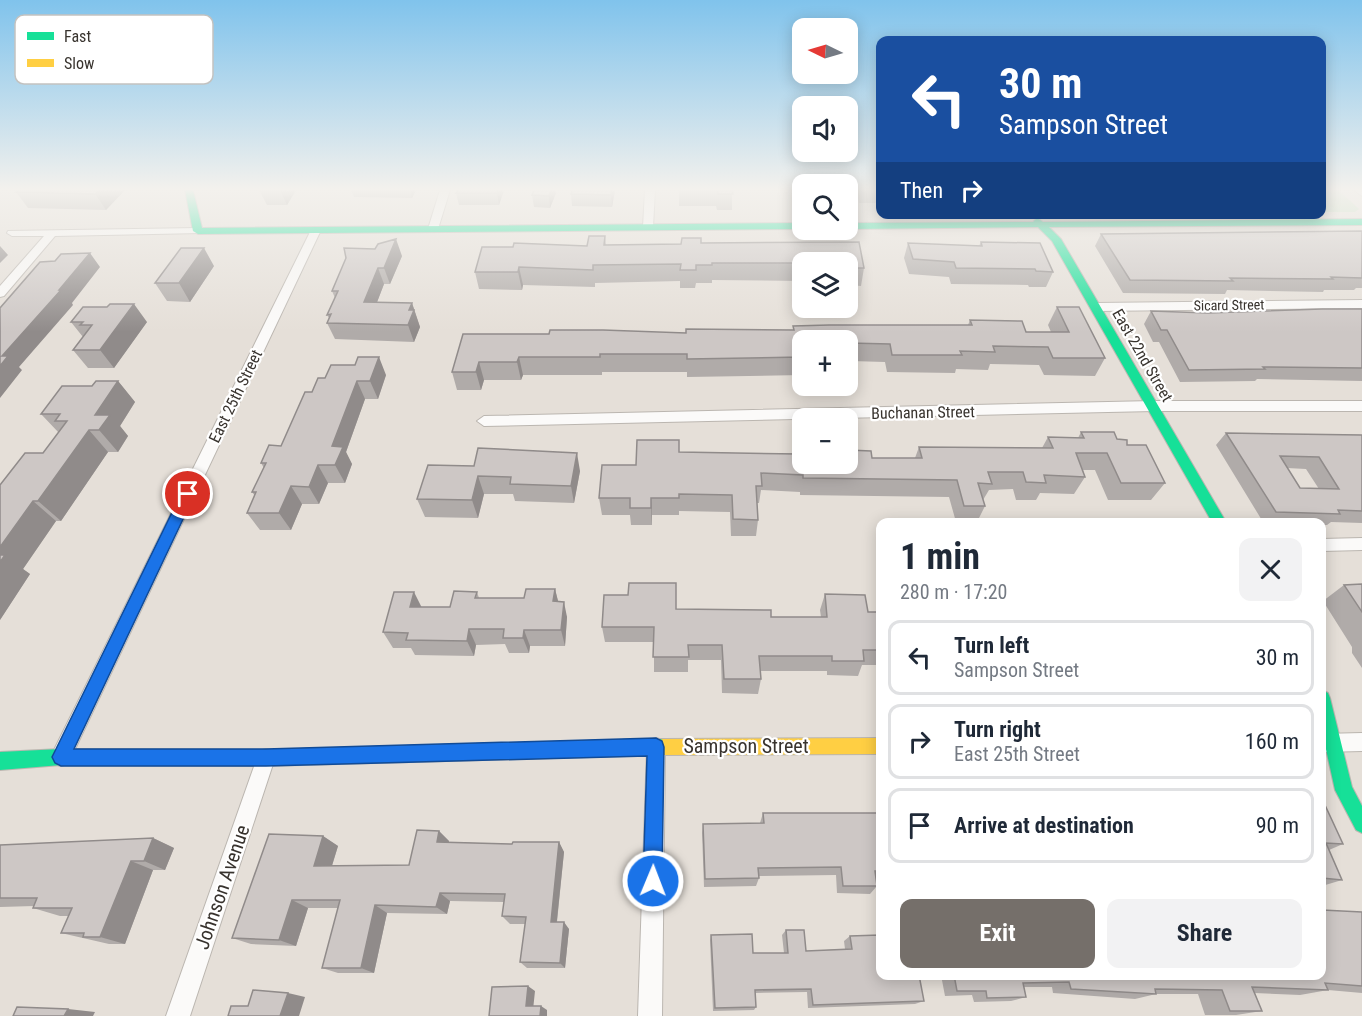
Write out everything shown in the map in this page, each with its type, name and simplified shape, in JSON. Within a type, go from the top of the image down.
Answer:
[{"type":"street","points":[[0,293],[48,237]]},
{"type":"street","name":"East 25th Street","points":[[61,757],[312,237]]},
{"type":"street","name":"East 22nd Street","points":[[1055,237],[1217,518]]},
{"type":"street","name":"Sicard Street","points":[[1096,307],[1362,304]]},
{"type":"street","name":"Buchanan Street","points":[[484,421],[1154,406],[1362,406]]},
{"type":"street","points":[[1326,545],[1362,544]]},
{"type":"street","points":[[1362,742],[1327,743],[1344,790],[1362,824]]},
{"type":"street","name":"Sampson Street","points":[[0,760],[61,757],[266,758],[656,747],[876,746]]},
{"type":"street","points":[[650,1016],[656,747]]},
{"type":"street","name":"Johnson Avenue","points":[[178,1016],[266,758]]},
{"type":"building","points":[[589,237],[605,237],[604,245],[681,244],[682,238],[701,238],[701,243],[859,242],[864,268],[858,268],[858,252],[792,252],[792,263],[712,263],[712,265],[696,265],[696,270],[680,270],[681,264],[593,265],[593,270],[519,267],[518,272],[475,272],[482,247],[513,247],[514,243],[587,246]]},
{"type":"building","points":[[1103,237],[1362,237],[1362,278],[1230,278],[1233,281],[1130,280]]},
{"type":"building","points":[[396,239],[384,268],[378,268],[364,302],[412,303],[409,310],[414,310],[408,325],[327,323],[331,314],[327,315],[338,291],[332,291],[346,258],[344,248],[375,249],[378,244]]},
{"type":"building","points":[[981,242],[1040,243],[1053,272],[1036,271],[1035,269],[956,268],[954,262],[913,259],[908,243],[982,246]]},
{"type":"building","points":[[181,248],[204,248],[179,283],[155,283]]},
{"type":"building","points":[[90,253],[59,290],[61,290],[2,356],[8,356],[0,366],[0,308],[40,262],[55,261],[61,254]]},
{"type":"building","points":[[110,304],[134,304],[100,350],[73,350],[92,325],[71,322],[83,307],[107,307]]},
{"type":"building","points":[[1057,307],[1079,307],[1105,358],[1053,358],[1048,347],[993,346],[995,352],[960,351],[962,355],[892,355],[890,344],[858,343],[858,330],[794,330],[793,326],[972,325],[970,320],[1022,321],[1026,332],[1069,332]]},
{"type":"building","points":[[1362,309],[1362,368],[1263,367],[1265,369],[1189,370],[1167,330],[1161,330],[1151,311],[1208,313]]},
{"type":"building","points":[[686,329],[794,330],[792,330],[792,357],[687,359],[687,354],[519,357],[517,362],[479,362],[476,372],[452,372],[463,334],[549,334],[550,330],[686,333]]},
{"type":"building","points":[[358,357],[379,357],[370,381],[357,381],[332,446],[343,447],[335,465],[318,465],[309,487],[291,486],[279,513],[247,513],[256,492],[252,492],[266,463],[261,463],[269,445],[281,446],[305,392],[312,392],[318,378],[325,378],[331,365],[355,365]]},
{"type":"building","points":[[96,381],[118,381],[95,415],[110,415],[99,430],[89,430],[38,501],[33,501],[0,547],[0,485],[25,453],[43,453],[67,421],[55,421],[60,414],[41,414],[62,386],[92,386]]},
{"type":"building","points":[[1081,432],[1114,432],[1117,439],[1127,440],[1127,445],[1146,445],[1165,483],[1121,483],[1107,453],[1076,453],[1085,477],[1044,475],[1046,483],[1026,482],[1023,472],[988,472],[992,484],[978,483],[985,506],[964,506],[957,480],[803,478],[803,475],[761,473],[762,486],[756,486],[758,520],[733,519],[732,495],[679,494],[679,498],[651,498],[651,508],[630,508],[630,498],[599,498],[602,465],[636,465],[637,440],[679,440],[679,452],[792,454],[792,474],[858,474],[858,450],[871,451],[872,458],[922,458],[919,447],[1053,448],[1048,437],[1084,438]]},
{"type":"building","points":[[1226,433],[1362,435],[1362,511],[1338,510],[1340,514],[1276,512]],"holes":[[[1280,456],[1319,457],[1339,489],[1300,488]]]},
{"type":"building","points":[[478,448],[577,453],[571,486],[510,484],[511,477],[478,476],[472,500],[417,499],[428,465],[474,466]]},
{"type":"building","points":[[629,583],[676,583],[676,609],[771,610],[771,617],[827,617],[825,594],[865,595],[868,612],[876,612],[876,650],[863,650],[864,661],[832,661],[832,656],[759,656],[761,679],[724,679],[722,645],[688,645],[689,657],[653,657],[654,627],[602,627],[604,595],[628,595]]},
{"type":"building","points":[[1362,584],[1362,612],[1344,585]]},
{"type":"building","points":[[526,589],[555,589],[553,601],[564,602],[561,630],[524,630],[523,638],[503,638],[504,629],[469,629],[467,641],[406,640],[408,633],[383,632],[394,592],[414,592],[410,607],[450,607],[454,591],[477,592],[475,598],[524,598]]},
{"type":"building","points":[[1326,807],[1343,844],[1326,843]]},
{"type":"building","points":[[763,813],[876,813],[876,886],[843,886],[841,867],[758,868],[759,878],[705,879],[703,824],[764,823]]},
{"type":"building","points":[[417,830],[439,831],[437,842],[512,844],[513,842],[559,842],[551,922],[564,922],[560,963],[520,962],[526,917],[502,916],[505,894],[440,893],[436,907],[375,905],[361,968],[322,968],[340,900],[292,900],[279,940],[232,938],[269,834],[323,836],[314,866],[409,865]]},
{"type":"building","points":[[153,838],[144,861],[131,861],[100,937],[83,937],[84,933],[61,933],[72,908],[33,908],[37,898],[0,898],[0,845]]},
{"type":"building","points":[[1326,843],[1342,880],[1326,878]]},
{"type":"building","points":[[1326,910],[1362,912],[1362,986],[1325,983],[1328,990],[1252,987],[1262,1011],[1230,1011],[1222,990],[1155,989],[1156,994],[1071,989],[1069,982],[1023,983],[1026,997],[987,998],[986,991],[957,991],[955,980],[1326,980]]},
{"type":"building","points":[[786,930],[804,930],[806,951],[852,949],[850,936],[876,935],[876,980],[920,980],[924,1001],[813,1005],[811,989],[755,990],[756,1007],[715,1008],[711,935],[752,934],[753,953],[788,953]]},
{"type":"building","points":[[528,986],[526,1006],[541,1006],[540,1016],[489,1016],[492,987]]},
{"type":"building","points":[[253,990],[288,993],[280,1016],[228,1016],[231,1006],[248,1006]]},
{"type":"building","points":[[17,1007],[68,1009],[64,1016],[13,1016]]},
{"type":"traffic: fast","points":[[1054,237],[1217,518]]},
{"type":"traffic: fast","points":[[1326,715],[1344,790],[1362,824]]},
{"type":"traffic: fast","points":[[0,761],[61,757],[266,758],[663,747]]},
{"type":"traffic: slow","points":[[663,747],[876,746]]},
{"type":"route","points":[[188,494],[61,757],[266,758],[656,747],[653,881]]}]
